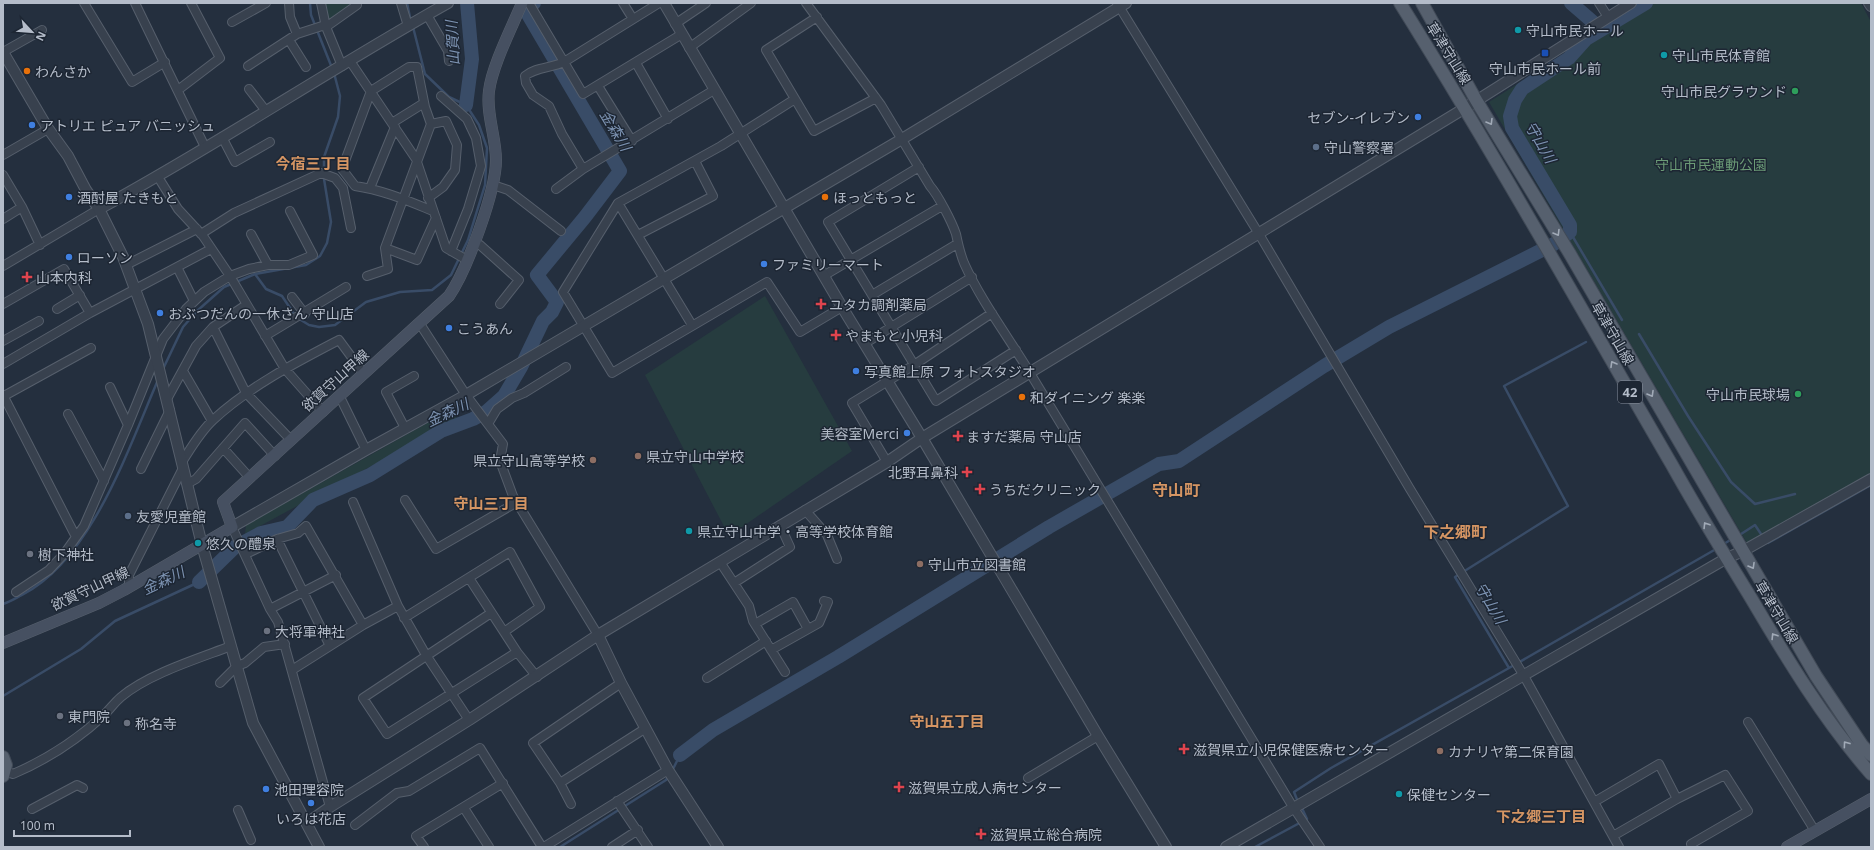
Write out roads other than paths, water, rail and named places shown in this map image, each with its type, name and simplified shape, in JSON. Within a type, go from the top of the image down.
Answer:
[{"type":"main road","name":"欲賀守山甲線","points":[[3,643],[99,603],[130,587],[232,527],[223,502],[340,397],[449,296],[455,287],[467,260],[494,185],[496,159],[488,103],[488,92],[495,69],[522,3]]},
{"type":"main road","name":"草津守山線","points":[[1400,3],[1466,108],[1699,513],[1811,694],[1854,754],[1871,774]]},
{"type":"main road","name":"草津守山線","points":[[1422,3],[1476,100],[1570,254],[1816,676],[1862,745],[1871,755]]},
{"type":"main road","points":[[3,757],[6,765],[4,773]]},
{"type":"main road","points":[[1786,847],[1871,799]]},
{"type":"street","points":[[84,3],[132,82],[165,62]]},
{"type":"street","points":[[135,3],[205,147]]},
{"type":"street","points":[[178,90],[220,58],[192,3]]},
{"type":"street","points":[[232,22],[266,3]]},
{"type":"street","points":[[289,3],[290,17],[298,34]]},
{"type":"street","points":[[321,3],[324,26],[346,63],[371,91],[417,161],[428,198],[446,248],[467,260]]},
{"type":"street","points":[[248,66],[298,34],[324,26],[357,5],[355,3]]},
{"type":"street","points":[[401,3],[408,26]]},
{"type":"street","points":[[529,3],[582,94],[598,86],[682,34]]},
{"type":"street","points":[[623,3],[633,19]]},
{"type":"street","points":[[583,169],[562,134],[548,106],[533,95],[526,83],[525,76],[530,72],[556,66],[564,62],[659,3]]},
{"type":"street","points":[[664,3],[689,48],[864,344],[922,438],[1098,736],[1166,847]]},
{"type":"street","points":[[675,24],[706,3]]},
{"type":"street","points":[[689,48],[751,3]]},
{"type":"street","points":[[806,3],[876,98],[935,191],[955,233],[964,264],[992,313],[1016,350],[1293,807],[1320,847]]},
{"type":"street","points":[[1600,3],[1605,19]]},
{"type":"street","points":[[307,823],[536,677],[598,635],[887,462],[922,438],[1466,108],[1476,100],[1632,3]]},
{"type":"street","points":[[3,266],[99,209],[158,177],[205,147],[443,4]]},
{"type":"street","points":[[330,807],[278,622],[270,609],[246,554],[232,527],[366,450],[466,395],[902,139],[1120,4],[1259,234],[1410,489],[1524,676],[1619,847]]},
{"type":"street","points":[[427,15],[448,51],[449,61]]},
{"type":"street","points":[[817,17],[766,50],[814,131],[876,98]]},
{"type":"street","points":[[42,30],[3,52],[48,129],[68,156],[86,190],[99,209],[126,266],[148,324],[202,545],[253,723],[319,847]]},
{"type":"street","points":[[289,40],[306,66]]},
{"type":"street","points":[[636,63],[668,119]]},
{"type":"street","points":[[367,276],[388,269],[385,248],[404,199],[431,124],[424,103],[417,67],[409,67],[371,91],[342,169],[356,186],[370,188],[404,199],[435,215]]},
{"type":"street","points":[[598,86],[632,141]]},
{"type":"street","points":[[249,89],[266,111]]},
{"type":"street","points":[[556,189],[583,169],[632,141],[714,90]]},
{"type":"street","points":[[441,96],[467,119],[476,138],[481,166],[468,209],[451,251]]},
{"type":"street","points":[[795,99],[695,161],[618,203],[563,292],[612,373],[767,282],[800,332],[842,307]]},
{"type":"street","points":[[370,188],[394,125],[424,103]]},
{"type":"street","points":[[428,198],[443,187],[452,174],[454,170],[457,145],[446,121],[431,124]]},
{"type":"street","points":[[3,155],[48,129]]},
{"type":"street","points":[[222,137],[235,162],[270,142]]},
{"type":"street","points":[[638,235],[713,196],[695,161]]},
{"type":"street","points":[[919,168],[828,222],[936,401],[1016,350]]},
{"type":"street","points":[[126,266],[234,213],[321,173],[335,178],[343,188],[351,228]]},
{"type":"street","points":[[3,175],[22,207],[40,245]]},
{"type":"street","points":[[158,177],[178,209],[199,231],[230,277],[285,369],[323,412]]},
{"type":"street","points":[[494,185],[508,190],[561,231]]},
{"type":"street","points":[[618,203],[692,325]]},
{"type":"street","points":[[824,276],[942,206]]},
{"type":"street","points":[[3,219],[22,207]]},
{"type":"street","points":[[16,592],[49,570],[76,537],[90,514],[163,339],[186,309],[204,292],[230,277],[250,268],[268,265],[289,265],[312,255],[290,210]]},
{"type":"street","points":[[385,248],[416,260],[435,215]]},
{"type":"street","points":[[252,234],[268,265]]},
{"type":"street","points":[[474,242],[480,245],[519,280],[500,304]]},
{"type":"street","points":[[872,296],[957,244]]},
{"type":"street","points":[[3,364],[90,313],[211,249]]},
{"type":"street","points":[[177,267],[194,301]]},
{"type":"street","points":[[3,304],[64,269],[90,313]]},
{"type":"street","points":[[864,344],[972,277]]},
{"type":"street","points":[[265,336],[305,314],[346,287]]},
{"type":"street","points":[[57,309],[80,296]]},
{"type":"street","points":[[292,298],[305,314]]},
{"type":"street","points":[[167,399],[196,346],[213,327],[246,304]]},
{"type":"street","points":[[887,462],[852,403],[914,365],[992,313]]},
{"type":"street","points":[[3,341],[39,321]]},
{"type":"street","points":[[420,324],[466,395],[503,444],[500,461],[513,496],[598,635],[621,683],[668,770],[718,847]]},
{"type":"street","points":[[213,327],[246,393],[291,440]]},
{"type":"street","points":[[130,587],[129,575],[182,465],[212,421],[246,393],[285,369],[339,340],[364,374]]},
{"type":"street","points":[[76,537],[3,395],[91,348]]},
{"type":"street","points":[[488,424],[497,409],[512,398],[566,367]]},
{"type":"street","points":[[183,371],[212,421]]},
{"type":"street","points":[[406,428],[386,392],[414,376]]},
{"type":"street","points":[[110,388],[128,425]]},
{"type":"street","points":[[340,397],[366,450]]},
{"type":"street","points":[[141,469],[170,410]]},
{"type":"street","points":[[68,414],[104,481]]},
{"type":"street","points":[[187,484],[196,479],[245,423],[275,456]]},
{"type":"street","points":[[223,448],[250,478]]},
{"type":"street","points":[[1226,847],[1727,558],[1743,551],[1871,480]]},
{"type":"street","points":[[405,500],[436,549],[512,505],[513,496]]},
{"type":"street","points":[[353,502],[404,618],[426,655],[452,692],[469,720]]},
{"type":"street","points":[[805,510],[827,535],[837,559]]},
{"type":"street","points":[[734,583],[790,547],[780,525]]},
{"type":"street","points":[[246,554],[277,539],[298,533],[306,526],[336,575],[363,624]]},
{"type":"street","points":[[277,539],[330,646]]},
{"type":"street","points":[[404,618],[510,552],[540,608],[504,632]]},
{"type":"street","points":[[720,562],[749,606],[755,624],[785,672]]},
{"type":"street","points":[[270,609],[336,575]]},
{"type":"street","points":[[469,578],[517,652],[536,677]]},
{"type":"street","points":[[771,650],[819,623],[828,602],[824,601]]},
{"type":"street","points":[[755,624],[792,602],[808,629]]},
{"type":"street","points":[[292,670],[363,624],[398,606]]},
{"type":"street","points":[[491,613],[363,698],[387,734],[517,652]]},
{"type":"street","points":[[707,678],[766,641]]},
{"type":"street","points":[[220,683],[237,666],[245,663],[264,647],[285,644]]},
{"type":"street","points":[[4,773],[13,774],[24,769],[83,734],[106,714],[121,697],[147,680],[231,646]]},
{"type":"street","points":[[571,804],[560,783],[533,744],[621,683]]},
{"type":"street","points":[[1748,722],[1815,831]]},
{"type":"street","points":[[560,783],[646,728]]},
{"type":"street","points":[[1028,778],[1098,736]]},
{"type":"street","points":[[355,825],[397,792],[409,791],[480,748],[544,847],[668,770]]},
{"type":"street","points":[[1594,802],[1659,764],[1677,799]]},
{"type":"street","points":[[1613,836],[1677,799],[1725,775],[1748,811],[1691,844],[1692,847]]},
{"type":"street","points":[[424,847],[416,836],[464,808],[503,782]]},
{"type":"street","points":[[32,809],[77,785],[83,788]]},
{"type":"street","points":[[617,801],[638,830],[648,847]]},
{"type":"street","points":[[464,808],[490,847]]},
{"type":"street","points":[[238,810],[251,840]]},
{"type":"street","points":[[612,847],[638,830]]},
{"type":"water","points":[[1639,3],[1654,3],[1606,31],[1601,26]]},
{"type":"waterway","points":[[310,3],[311,15],[332,68]]},
{"type":"waterway","points":[[407,3],[411,22]]},
{"type":"waterway","name":"山賀川","points":[[466,105],[472,59],[467,3]]},
{"type":"waterway","name":"金森川","points":[[199,582],[235,547],[261,533],[287,527],[313,500],[370,475],[441,431],[473,419],[486,412],[504,396],[521,367],[543,321],[552,312],[557,302],[537,275],[585,217],[620,171],[526,11],[534,3]]},
{"type":"waterway","name":"金森川","points":[[1571,3],[1601,29]]},
{"type":"waterway","points":[[680,755],[713,730],[838,657],[1049,527],[1159,464],[1179,461],[1324,366],[1389,327],[1554,244],[1570,232],[1570,225],[1512,128],[1510,116],[1515,100],[1522,89],[1569,58],[1586,39],[1646,3]]},
{"type":"waterway","points":[[255,274],[266,289],[282,296],[296,317],[309,325],[319,327],[335,325],[366,302],[400,292],[432,290],[451,275],[468,240],[485,185],[487,148],[479,125],[466,105],[449,97],[425,74],[413,27]]},
{"type":"waterway","points":[[163,369],[183,327],[197,311],[224,287],[255,274],[306,265],[320,256],[327,243],[331,222],[324,179],[324,157],[338,117],[340,96],[334,73]]},
{"type":"waterway","name":"守山川","points":[[1570,232],[1622,320]]},
{"type":"waterway","points":[[1639,334],[1688,416],[1731,482],[1755,504],[1795,494]]},
{"type":"waterway","name":"守山川","points":[[1509,668],[1455,577],[1568,506],[1504,386],[1586,342]]},
{"type":"waterway","points":[[3,604],[22,595],[47,578],[69,556],[88,529],[105,500],[120,469],[158,380]]},
{"type":"waterway","points":[[1768,543],[1871,485]]},
{"type":"waterway","points":[[1738,536],[1755,525],[1763,537]]},
{"type":"waterway","points":[[1722,545],[1732,539]]},
{"type":"waterway","name":"守山川","points":[[1298,802],[1294,792],[1331,768],[1716,549]]},
{"type":"waterway","name":"金森川","points":[[3,696],[81,649],[115,621],[199,582]]},
{"type":"waterway","points":[[672,771],[680,755]]},
{"type":"waterway","points":[[560,847],[666,780],[668,777]]},
{"type":"waterway","name":"守山川","points":[[1255,847],[1307,819],[1301,806]]},
{"type":"place","name":"守山市民ホール","points":[[1518,30]]},
{"type":"place","name":"守山市民ホール前","points":[[1545,53]]},
{"type":"place","name":"守山市民体育館","points":[[1664,55]]},
{"type":"place","name":"わんさか","points":[[27,71]]},
{"type":"place","name":"守山市民グラウンド","points":[[1795,91]]},
{"type":"place","name":"セブン-イレブン","points":[[1418,117]]},
{"type":"place","name":"アトリエ ピュア バニッシュ","points":[[32,125]]},
{"type":"place","name":"守山警察署","points":[[1316,147]]},
{"type":"place","name":"酒酎屋 たきもと","points":[[69,197]]},
{"type":"place","name":"ほっともっと","points":[[825,197]]},
{"type":"place","name":"ローソン","points":[[69,257]]},
{"type":"place","name":"ファミリーマート","points":[[764,264]]},
{"type":"place","name":"山本内科","points":[[27,277]]},
{"type":"place","name":"ユタカ調剤薬局","points":[[821,304]]},
{"type":"place","name":"おぶつだんの一休さん 守山店","points":[[160,313]]},
{"type":"place","name":"こうあん","points":[[449,328]]},
{"type":"place","name":"やまもと小児科","points":[[836,335]]},
{"type":"place","name":"写真館上原 フォトスタジオ","points":[[856,371]]},
{"type":"place","name":"守山市民球場","points":[[1798,394]]},
{"type":"place","name":"和ダイニング 楽楽","points":[[1022,397]]},
{"type":"place","name":"美容室Merci","points":[[907,433]]},
{"type":"place","name":"ますだ薬局 守山店","points":[[958,436]]},
{"type":"place","name":"県立守山中学校","points":[[638,456]]},
{"type":"place","name":"県立守山高等学校","points":[[593,460]]},
{"type":"place","name":"北野耳鼻科","points":[[967,472]]},
{"type":"place","name":"うちだクリニック","points":[[980,489]]},
{"type":"place","name":"友愛児童館","points":[[128,516]]},
{"type":"place","name":"県立守山中学・高等学校体育館","points":[[689,531]]},
{"type":"place","name":"悠久の醴泉","points":[[198,543]]},
{"type":"place","name":"樹下神社","points":[[30,554]]},
{"type":"place","name":"守山市立図書館","points":[[920,564]]},
{"type":"place","name":"大将軍神社","points":[[267,631]]},
{"type":"place","name":"東門院","points":[[60,716]]},
{"type":"place","name":"称名寺","points":[[127,723]]},
{"type":"place","name":"滋賀県立小児保健医療センター","points":[[1184,749]]},
{"type":"place","name":"カナリヤ第二保育園","points":[[1440,751]]},
{"type":"place","name":"滋賀県立成人病センター","points":[[899,787]]},
{"type":"place","name":"池田理容院","points":[[266,789]]},
{"type":"place","name":"保健センター","points":[[1399,794]]},
{"type":"place","name":"いろは花店","points":[[311,803]]},
{"type":"place","name":"滋賀県立総合病院","points":[[981,834]]},
{"type":"district","name":"今宿三丁目","points":[[313,163]]},
{"type":"district","name":"守山町","points":[[1176,490]]},
{"type":"district","name":"守山三丁目","points":[[491,503]]},
{"type":"district","name":"下之郷町","points":[[1455,532]]},
{"type":"district","name":"守山五丁目","points":[[947,721]]},
{"type":"district","name":"下之郷三丁目","points":[[1541,816]]},
{"type":"park label","name":"守山市民運動公園","points":[[1711,164]]}]
